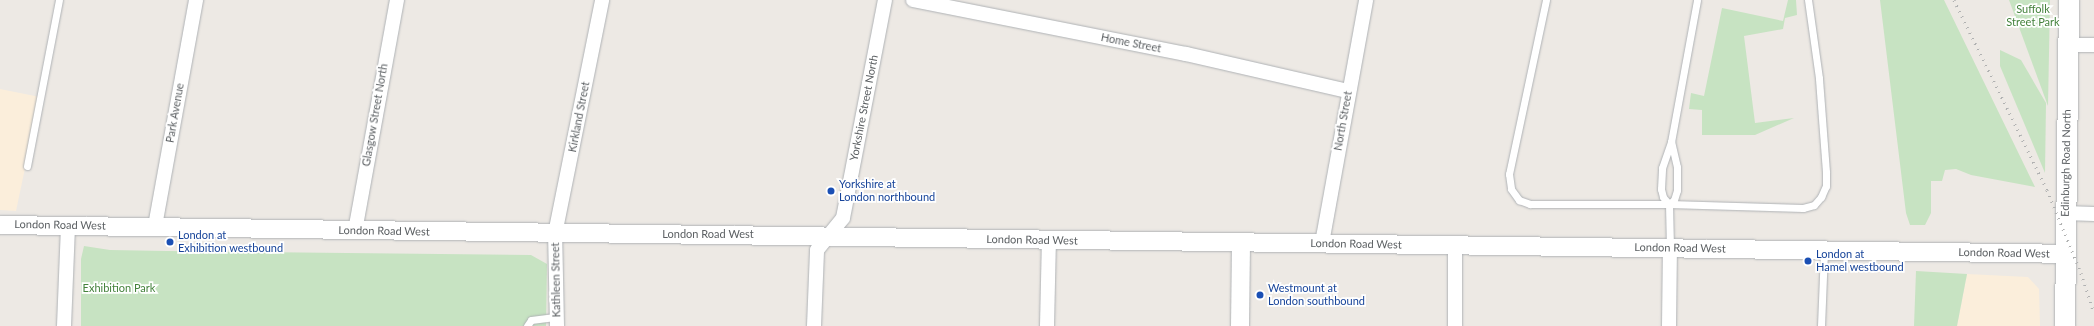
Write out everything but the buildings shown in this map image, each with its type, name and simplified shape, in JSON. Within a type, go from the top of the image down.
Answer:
[{"type":"main road","name":"Edinburgh Road North","points":[[2065,326],[2065,213],[2069,0]]},
{"type":"street","name":"Park Avenue","points":[[155,226],[196,0]]},
{"type":"street","name":"Glasgow Street North","points":[[355,231],[397,0]]},
{"type":"street","name":"Kirkland Street","points":[[555,234],[602,0]]},
{"type":"street","name":"Yorkshire Street North","points":[[814,326],[817,250],[843,218],[885,0]]},
{"type":"street","name":"Home Street","points":[[914,0],[1186,54],[1348,91]]},
{"type":"street","name":"North Street","points":[[1322,243],[1348,91],[1366,0]]},
{"type":"street","points":[[2068,45],[2094,45]]},
{"type":"street","points":[[2065,213],[2094,214]]},
{"type":"street","name":"London Road West","points":[[0,225],[155,226],[555,234],[828,235],[1241,244],[1322,243],[2065,254]]},
{"type":"street","points":[[64,326],[68,226]]},
{"type":"street","name":"Kathleen Street","points":[[555,234],[557,322]]},
{"type":"street","points":[[1047,326],[1049,240]]},
{"type":"street","points":[[1240,326],[1241,244]]},
{"type":"street","points":[[1455,246],[1455,326]]},
{"type":"street","points":[[1669,326],[1670,248]]},
{"type":"lane","points":[[27,166],[59,0]]},
{"type":"lane","points":[[1546,0],[1509,174],[1509,182],[1514,195],[1530,204],[1669,204],[1803,208],[1814,205],[1821,198],[1826,186],[1818,76],[1808,0]]},
{"type":"lane","points":[[1670,248],[1669,204],[1661,189],[1662,168],[1671,142],[1697,0]]},
{"type":"lane","points":[[1669,204],[1674,200],[1677,190],[1676,167],[1671,142]]},
{"type":"lane","points":[[1820,326],[1824,250]]},
{"type":"lane","points":[[527,326],[531,320],[557,322]]},
{"type":"shaded area","points":[[0,89],[40,97],[16,211],[0,210]]},
{"type":"shaded area","points":[[1967,274],[2028,277],[2039,289],[2040,326],[1957,326]]},
{"type":"green space","points":[[1788,0],[1796,0],[1797,15],[1785,18],[1783,29],[1744,36],[1755,123],[1794,118],[1755,135],[1702,135],[1702,110],[1689,109],[1691,93],[1704,96],[1722,8],[1783,21]]},
{"type":"green space","points":[[1880,0],[1944,0],[2035,187],[1971,175],[1956,169],[1945,170],[1942,181],[1931,181],[1931,213],[1925,225],[1910,225],[1906,213]]},
{"type":"green space","name":"Suffolk Street Park","points":[[2009,0],[2050,0],[2048,106]]},
{"type":"green space","points":[[2000,50],[2021,60],[2046,103],[2045,173],[2000,66]]},
{"type":"green space","name":"Exhibition Park","points":[[84,246],[110,250],[531,255],[547,264],[546,326],[81,326],[81,259]]},
{"type":"green space","points":[[1916,271],[1967,274],[1957,326],[1914,326]]},
{"type":"railway","points":[[1954,0],[2047,190],[2081,273],[2094,313]]},
{"type":"place","name":"Yorkshire at London northbound","points":[[831,191]]},
{"type":"place","name":"London at Exhibition westbound","points":[[170,242]]},
{"type":"place","name":"London at Hamel westbound","points":[[1808,261]]},
{"type":"place","name":"Westmount at London southbound","points":[[1260,295]]}]
